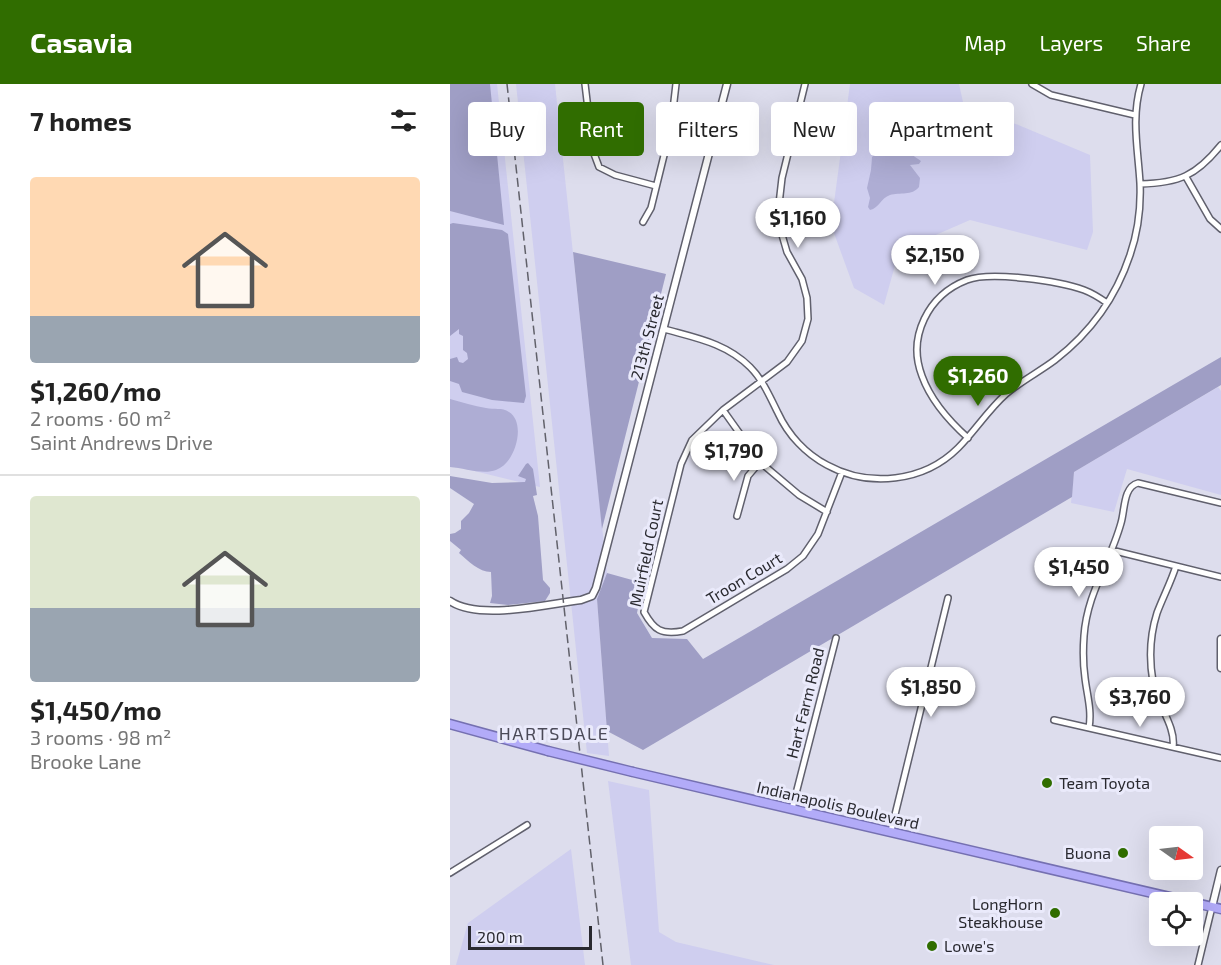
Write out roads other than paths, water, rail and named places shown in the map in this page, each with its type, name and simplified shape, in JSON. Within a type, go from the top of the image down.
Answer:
[{"type":"highway","name":"Indianapolis Boulevard","points":[[450,724],[633,772],[1221,909]]},
{"type":"street","points":[[585,84],[593,151],[599,167],[615,175],[656,186]]},
{"type":"street","points":[[643,222],[651,208],[671,127],[676,84]]},
{"type":"street","name":"213th Street","points":[[450,601],[461,607],[482,611],[581,600],[592,596],[596,588],[727,84]]},
{"type":"street","name":"Muirfield Court","points":[[649,622],[644,612],[681,464],[692,440],[723,410],[787,362],[802,341],[808,319],[807,298],[802,279],[787,252],[780,228],[779,204],[782,178],[805,84]]},
{"type":"street","points":[[1032,84],[1051,95],[1135,115]]},
{"type":"street","points":[[664,329],[723,347],[743,361],[762,381],[786,428],[798,442],[810,454],[842,472],[876,479],[911,475],[940,462],[968,438],[1005,395],[1055,359],[1082,336],[1107,303],[1120,279],[1131,254],[1138,222],[1140,184],[1135,115],[1142,84]]},
{"type":"street","points":[[1140,184],[1165,183],[1186,177],[1202,166],[1221,146]]},
{"type":"street","points":[[1186,177],[1210,219],[1221,230]]},
{"type":"street","points":[[968,438],[948,421],[928,390],[921,375],[916,352],[920,327],[928,310],[939,298],[952,287],[967,280],[997,275],[1073,287],[1087,291],[1107,303]]},
{"type":"street","points":[[723,410],[760,462],[799,495],[827,512]]},
{"type":"street","points":[[737,516],[748,476],[760,462]]},
{"type":"street","name":"Troon Court","points":[[649,622],[657,630],[671,633],[683,631],[787,569],[803,556],[818,534],[842,472]]},
{"type":"street","points":[[1089,728],[1091,714],[1084,676],[1085,625],[1094,590],[1121,523],[1128,490],[1132,485],[1138,483],[1221,503]]},
{"type":"street","points":[[1111,550],[1221,577]]},
{"type":"street","points":[[1173,747],[1172,730],[1153,684],[1151,648],[1157,613],[1176,566]]},
{"type":"street","points":[[891,831],[948,598]]},
{"type":"street","name":"Hart Farm Road","points":[[792,809],[836,638]]},
{"type":"street","points":[[1221,639],[1221,668]]},
{"type":"street","points":[[1054,720],[1221,758]]},
{"type":"street","points":[[450,873],[527,825]]},
{"type":"street","points":[[1198,965],[1221,870]]},
{"type":"railway","points":[[507,84],[603,965]]},
{"type":"place","name":"Team Toyota","points":[[1047,783]]},
{"type":"place","name":"Buona","points":[[1123,853]]},
{"type":"place","name":"LongHorn Steakhouse","points":[[1055,913]]},
{"type":"place","name":"Lowe's","points":[[932,946]]},
{"type":"district","name":"HARTSDALE","points":[[554,734]]}]
